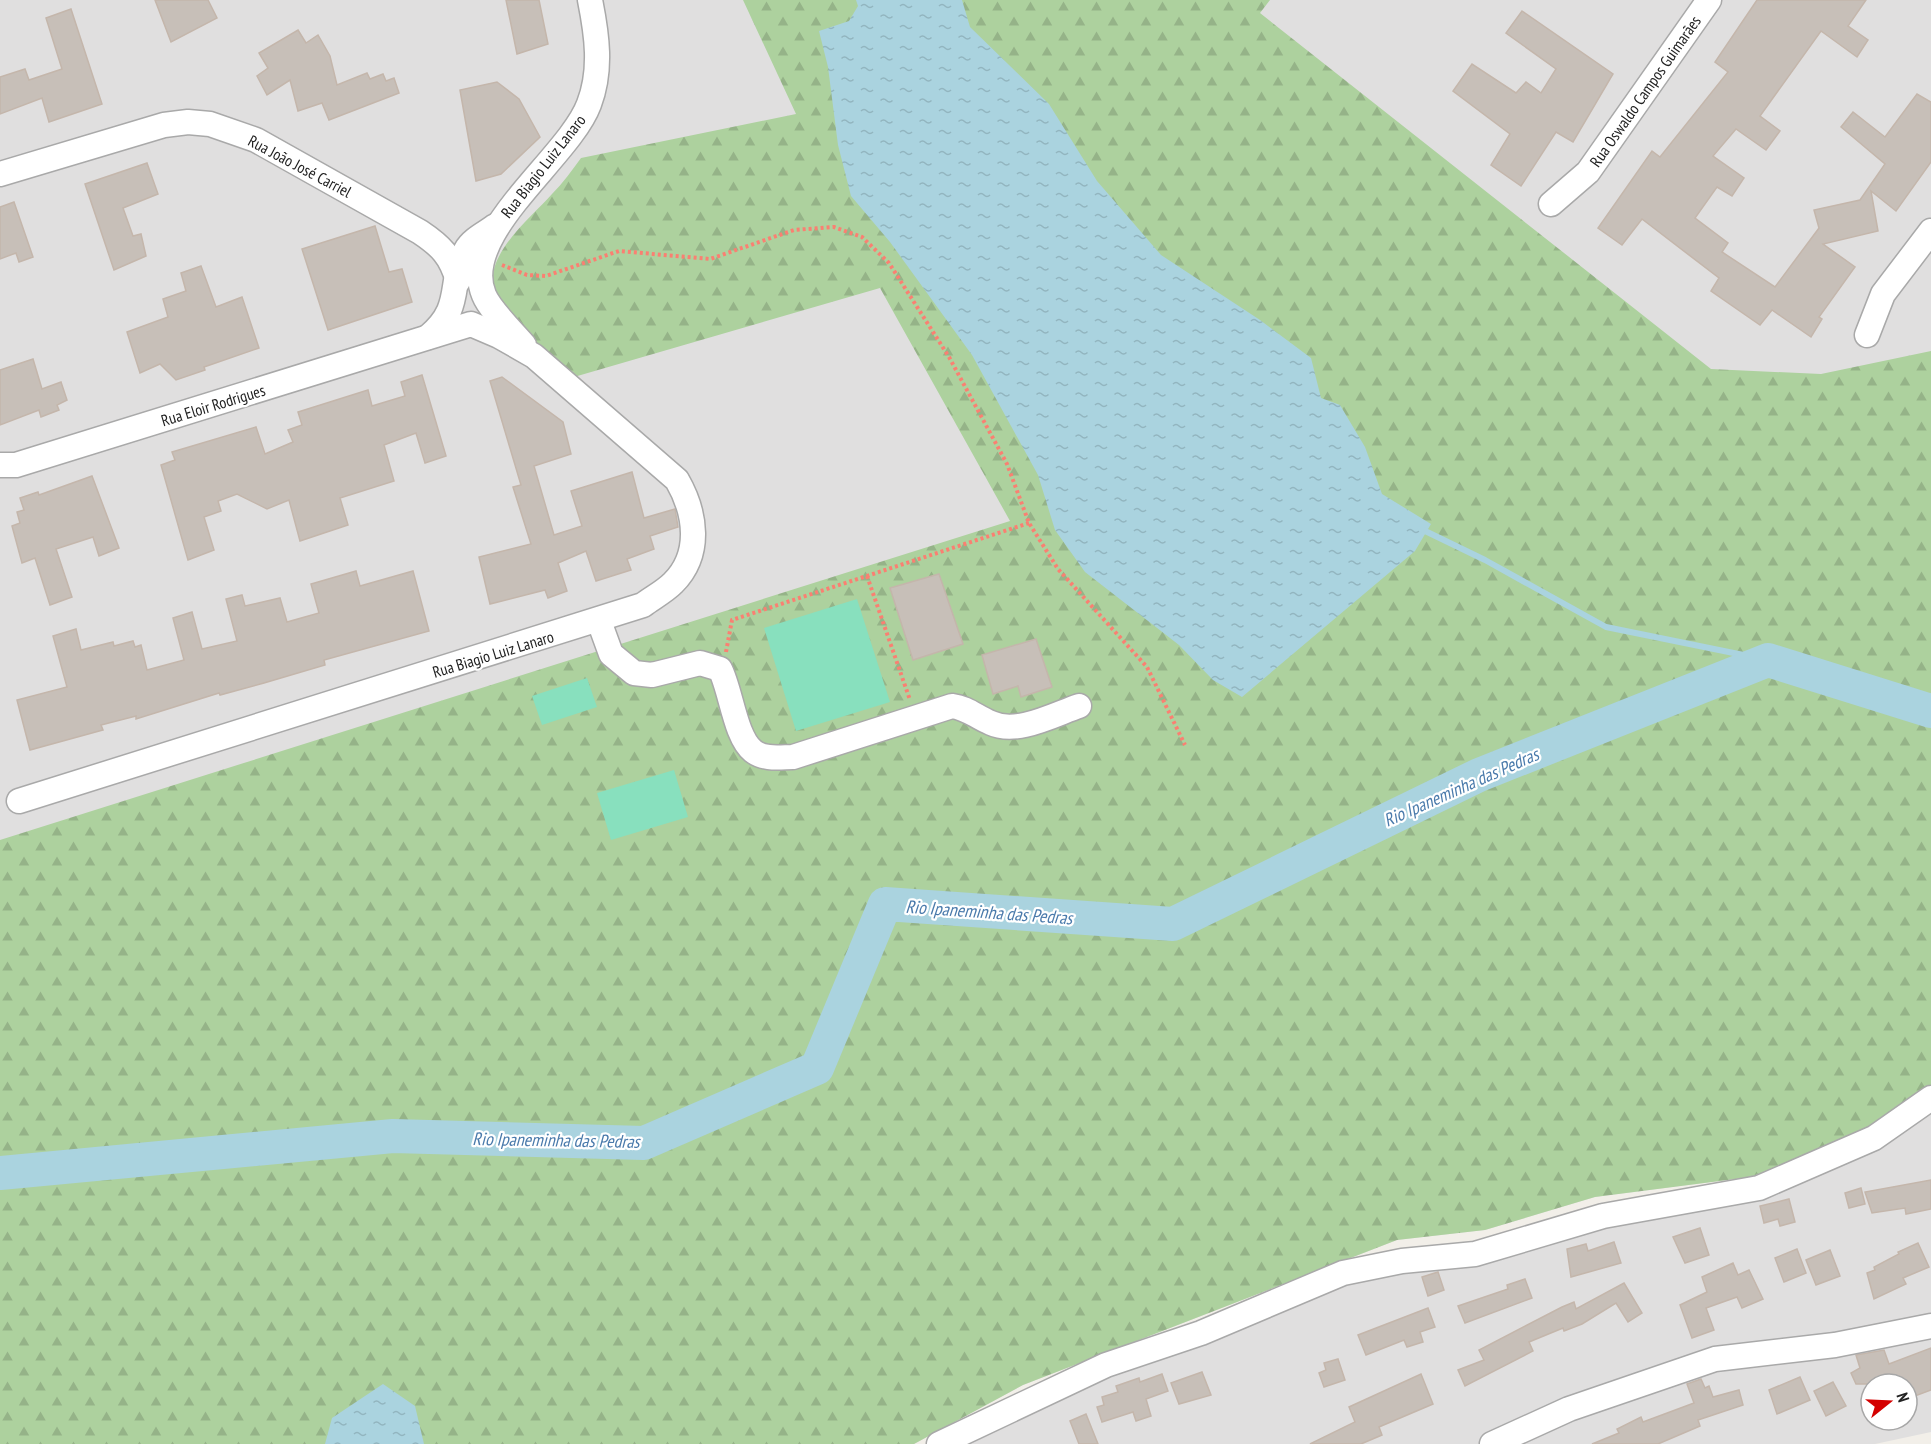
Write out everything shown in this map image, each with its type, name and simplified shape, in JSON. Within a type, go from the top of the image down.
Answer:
[{"type":"street","name":"Rua Biagio Luiz Lanaro","points":[[456,292],[465,251],[488,237],[558,152],[588,107],[597,69],[590,0]]},
{"type":"street","name":"Rua Oswaldo Campos Guimarães","points":[[1551,204],[1588,172],[1710,0]]},
{"type":"street","name":"Rua João José Carriel","points":[[0,174],[164,125],[188,122],[210,124],[256,140],[420,232],[443,248],[452,260],[456,292]]},
{"type":"street","points":[[1867,335],[1883,294],[1931,231]]},
{"type":"street","name":"Rua João José Carriel","points":[[420,232],[454,239],[488,237]]},
{"type":"street","points":[[456,292],[453,309],[459,320],[471,324],[485,316],[488,306],[484,296],[481,271],[488,237]]},
{"type":"street","points":[[456,292],[475,290],[484,296]]},
{"type":"street","points":[[426,339],[442,324],[456,292]]},
{"type":"street","name":"Rua Biagio Luiz Lanaro","points":[[19,801],[599,621],[643,606],[673,583],[685,567],[691,548],[694,524],[689,500],[677,480],[534,356],[484,296]]},
{"type":"street","name":"Rua Biagio Luiz Lanaro","points":[[471,324],[499,336],[534,356]]},
{"type":"street","name":"Rua Eloir Rodrigues","points":[[0,465],[16,465],[471,324]]},
{"type":"street","points":[[599,621],[611,654],[634,673],[652,675],[700,663],[720,669],[728,683],[741,734],[753,751],[771,758],[794,756],[952,706],[966,708],[990,723],[1003,726],[1020,726],[1079,706]]},
{"type":"street","points":[[939,1444],[1106,1365],[1200,1333],[1343,1273],[1402,1261],[1475,1254],[1603,1216],[1759,1188],[1874,1138],[1931,1098]]},
{"type":"street","points":[[1492,1444],[1569,1409],[1715,1359],[1835,1345],[1931,1326]]},
{"type":"path","points":[[488,237],[503,266],[527,275],[546,276],[619,251],[710,259],[794,230],[834,227],[862,237],[889,263],[949,357],[1007,464],[1029,523],[1058,569],[1147,667],[1185,745]]},
{"type":"path","points":[[720,669],[728,646],[732,620],[1029,523]]},
{"type":"path","points":[[867,576],[915,716]]},
{"type":"shaded area","points":[[0,0],[1931,0],[1931,1432],[1875,1444],[939,1444],[1388,1262],[1759,1188],[1810,1153],[1751,1177],[1595,1197],[1485,1230],[1397,1240],[1023,1385],[914,1444],[0,1444]]},
{"type":"green space","points":[[743,0],[1270,0],[1260,13],[1711,369],[1821,374],[1931,351],[1931,1098],[1872,1132],[1810,1153],[1751,1177],[1595,1197],[1485,1230],[1397,1240],[1023,1385],[914,1444],[0,1444],[0,840],[1010,521],[880,288],[574,377],[528,337],[499,301],[494,289],[493,276],[496,262],[503,249],[581,158],[796,114]]},
{"type":"green space","points":[[857,599],[890,702],[796,731],[764,628]]},
{"type":"green space","points":[[587,678],[597,707],[542,725],[532,696]]},
{"type":"green space","points":[[674,770],[688,817],[611,840],[597,793]]},
{"type":"water","points":[[856,0],[962,0],[970,27],[1049,104],[1097,181],[1161,255],[1260,320],[1311,358],[1321,398],[1340,405],[1365,447],[1382,494],[1431,524],[1415,551],[1242,697],[1213,680],[1179,645],[1085,572],[1055,530],[1038,475],[972,355],[890,242],[851,196],[838,145],[828,67],[819,31],[849,21],[858,6]]},
{"type":"water","points":[[383,1384],[415,1406],[424,1444],[325,1444],[332,1418]]},
{"type":"building","points":[[155,0],[208,0],[217,18],[171,42]]},
{"type":"building","points":[[506,0],[539,0],[548,44],[517,54]]},
{"type":"building","points":[[1757,0],[1866,0],[1848,26],[1868,40],[1857,57],[1821,31],[1760,116],[1780,131],[1766,150],[1736,129],[1713,156],[1744,178],[1732,196],[1717,187],[1695,218],[1728,243],[1722,252],[1775,287],[1819,228],[1814,210],[1860,200],[1885,164],[1841,127],[1853,112],[1885,137],[1917,94],[1931,102],[1931,162],[1896,211],[1871,191],[1878,231],[1823,244],[1855,267],[1819,317],[1822,319],[1811,337],[1772,310],[1760,325],[1711,291],[1719,278],[1642,219],[1622,245],[1598,228],[1652,151],[1660,157],[1728,72],[1715,62]]},
{"type":"building","points":[[71,9],[102,104],[49,122],[42,98],[0,114],[0,77],[25,69],[29,80],[62,69],[46,18]]},
{"type":"building","points":[[1522,11],[1613,74],[1573,142],[1556,132],[1521,186],[1491,165],[1510,134],[1453,91],[1472,64],[1516,93],[1526,82],[1541,93],[1556,69],[1506,33]]},
{"type":"building","points":[[298,30],[306,43],[318,35],[330,56],[337,85],[367,73],[370,79],[383,74],[386,81],[394,78],[399,93],[329,120],[322,103],[298,111],[290,80],[267,95],[257,76],[268,68],[259,53]]},
{"type":"building","points":[[497,82],[519,99],[540,137],[501,174],[476,181],[460,90]]},
{"type":"building","points":[[147,163],[158,194],[123,208],[133,236],[141,234],[146,256],[114,270],[85,184]]},
{"type":"building","points":[[14,202],[33,257],[19,262],[16,253],[0,259],[0,207]]},
{"type":"building","points":[[375,226],[389,272],[402,269],[412,302],[328,330],[302,249]]},
{"type":"building","points":[[201,266],[216,307],[242,297],[259,348],[204,367],[205,370],[176,380],[160,364],[140,373],[127,332],[168,317],[163,299],[186,291],[181,273]]},
{"type":"building","points":[[33,359],[42,389],[61,382],[67,400],[57,405],[59,410],[41,417],[39,410],[0,425],[0,370]]},
{"type":"building","points":[[422,375],[446,456],[425,463],[416,433],[384,445],[394,481],[340,498],[348,525],[300,541],[289,500],[267,509],[237,494],[218,501],[221,511],[204,517],[214,550],[188,560],[161,465],[175,460],[172,452],[256,427],[265,454],[293,442],[288,430],[302,425],[298,412],[368,390],[372,406],[405,396],[401,382]]},
{"type":"building","points":[[502,377],[563,422],[571,454],[534,466],[554,535],[582,526],[571,491],[632,472],[644,518],[675,509],[678,527],[650,536],[654,549],[627,559],[631,570],[596,581],[586,551],[558,563],[567,591],[548,598],[545,590],[490,604],[479,557],[531,544],[513,487],[521,485],[490,381]]},
{"type":"building","points":[[92,476],[119,548],[99,556],[93,537],[56,549],[72,597],[50,605],[35,558],[22,563],[12,526],[20,523],[17,512],[24,510],[20,498],[38,492],[39,495]]},
{"type":"building","points":[[356,571],[360,586],[413,571],[429,631],[324,660],[325,665],[264,683],[220,695],[219,693],[136,719],[136,716],[101,725],[103,730],[30,750],[17,700],[67,687],[53,636],[76,629],[81,650],[113,642],[114,646],[133,641],[135,647],[141,645],[147,670],[184,660],[173,618],[192,612],[202,649],[237,641],[226,599],[242,595],[245,606],[280,598],[287,622],[319,613],[311,584]]},
{"type":"building","points":[[939,574],[963,644],[913,660],[890,588]]},
{"type":"building","points":[[1036,639],[1052,687],[1021,697],[1018,686],[993,694],[982,655]]},
{"type":"building","points":[[1931,1180],[1931,1209],[1906,1214],[1905,1208],[1872,1213],[1865,1192]]},
{"type":"building","points":[[1861,1188],[1865,1204],[1849,1208],[1845,1193]]},
{"type":"building","points":[[1789,1199],[1795,1222],[1780,1226],[1778,1219],[1764,1223],[1760,1206]]},
{"type":"building","points":[[1700,1228],[1709,1255],[1685,1263],[1673,1237]]},
{"type":"building","points":[[1614,1242],[1621,1263],[1571,1277],[1567,1249],[1586,1244],[1588,1251]]},
{"type":"building","points":[[1918,1243],[1929,1267],[1903,1278],[1906,1284],[1874,1299],[1867,1273],[1899,1254],[1898,1252]]},
{"type":"building","points":[[1797,1249],[1806,1273],[1784,1282],[1775,1258]]},
{"type":"building","points":[[1830,1250],[1840,1276],[1816,1285],[1806,1260]]},
{"type":"building","points":[[1733,1263],[1738,1275],[1749,1270],[1763,1299],[1742,1308],[1737,1297],[1706,1308],[1714,1330],[1692,1338],[1680,1305],[1707,1292],[1702,1277]]},
{"type":"building","points":[[1438,1272],[1444,1290],[1428,1296],[1422,1277]]},
{"type":"building","points":[[1525,1279],[1532,1298],[1465,1323],[1458,1306],[1508,1289],[1507,1285]]},
{"type":"building","points":[[1624,1283],[1642,1313],[1628,1322],[1616,1303],[1582,1324],[1564,1331],[1563,1328],[1529,1342],[1533,1351],[1465,1386],[1458,1370],[1484,1360],[1479,1350],[1562,1307],[1574,1302],[1576,1309]]},
{"type":"building","points":[[1428,1308],[1435,1327],[1420,1332],[1423,1342],[1407,1347],[1404,1340],[1366,1355],[1358,1335]]},
{"type":"building","points":[[1931,1348],[1931,1390],[1919,1394],[1919,1372],[1859,1372],[1859,1384],[1856,1384],[1851,1373],[1860,1368],[1856,1355],[1884,1350],[1889,1364]]},
{"type":"building","points":[[1338,1359],[1345,1380],[1324,1387],[1319,1373],[1326,1370],[1324,1363]]},
{"type":"building","points":[[1202,1372],[1211,1395],[1179,1404],[1171,1383]]},
{"type":"building","points":[[1162,1374],[1168,1391],[1146,1399],[1151,1416],[1136,1421],[1133,1412],[1102,1422],[1097,1407],[1104,1405],[1102,1397],[1118,1392],[1116,1386],[1139,1378],[1140,1382]]},
{"type":"building","points":[[1421,1374],[1433,1404],[1379,1427],[1382,1435],[1361,1444],[1310,1444],[1355,1422],[1349,1407]]},
{"type":"building","points":[[1800,1377],[1810,1400],[1777,1414],[1769,1390]]},
{"type":"building","points":[[1701,1379],[1705,1388],[1709,1386],[1713,1397],[1739,1390],[1743,1405],[1698,1420],[1700,1426],[1658,1444],[1592,1444],[1619,1433],[1617,1429],[1641,1417],[1643,1422],[1694,1403],[1687,1384]]},
{"type":"building","points":[[1833,1382],[1846,1406],[1826,1416],[1814,1391]]},
{"type":"building","points":[[1086,1414],[1098,1444],[1079,1444],[1070,1421]]},
{"type":"waterway","points":[[1421,529],[1485,560],[1606,627],[1768,660]]},
{"type":"waterway","name":"Rio Ipaneminha das Pedras","points":[[0,1173],[393,1136],[644,1143],[817,1068],[885,904],[1173,924],[1479,775],[1768,660],[1931,711]]}]
